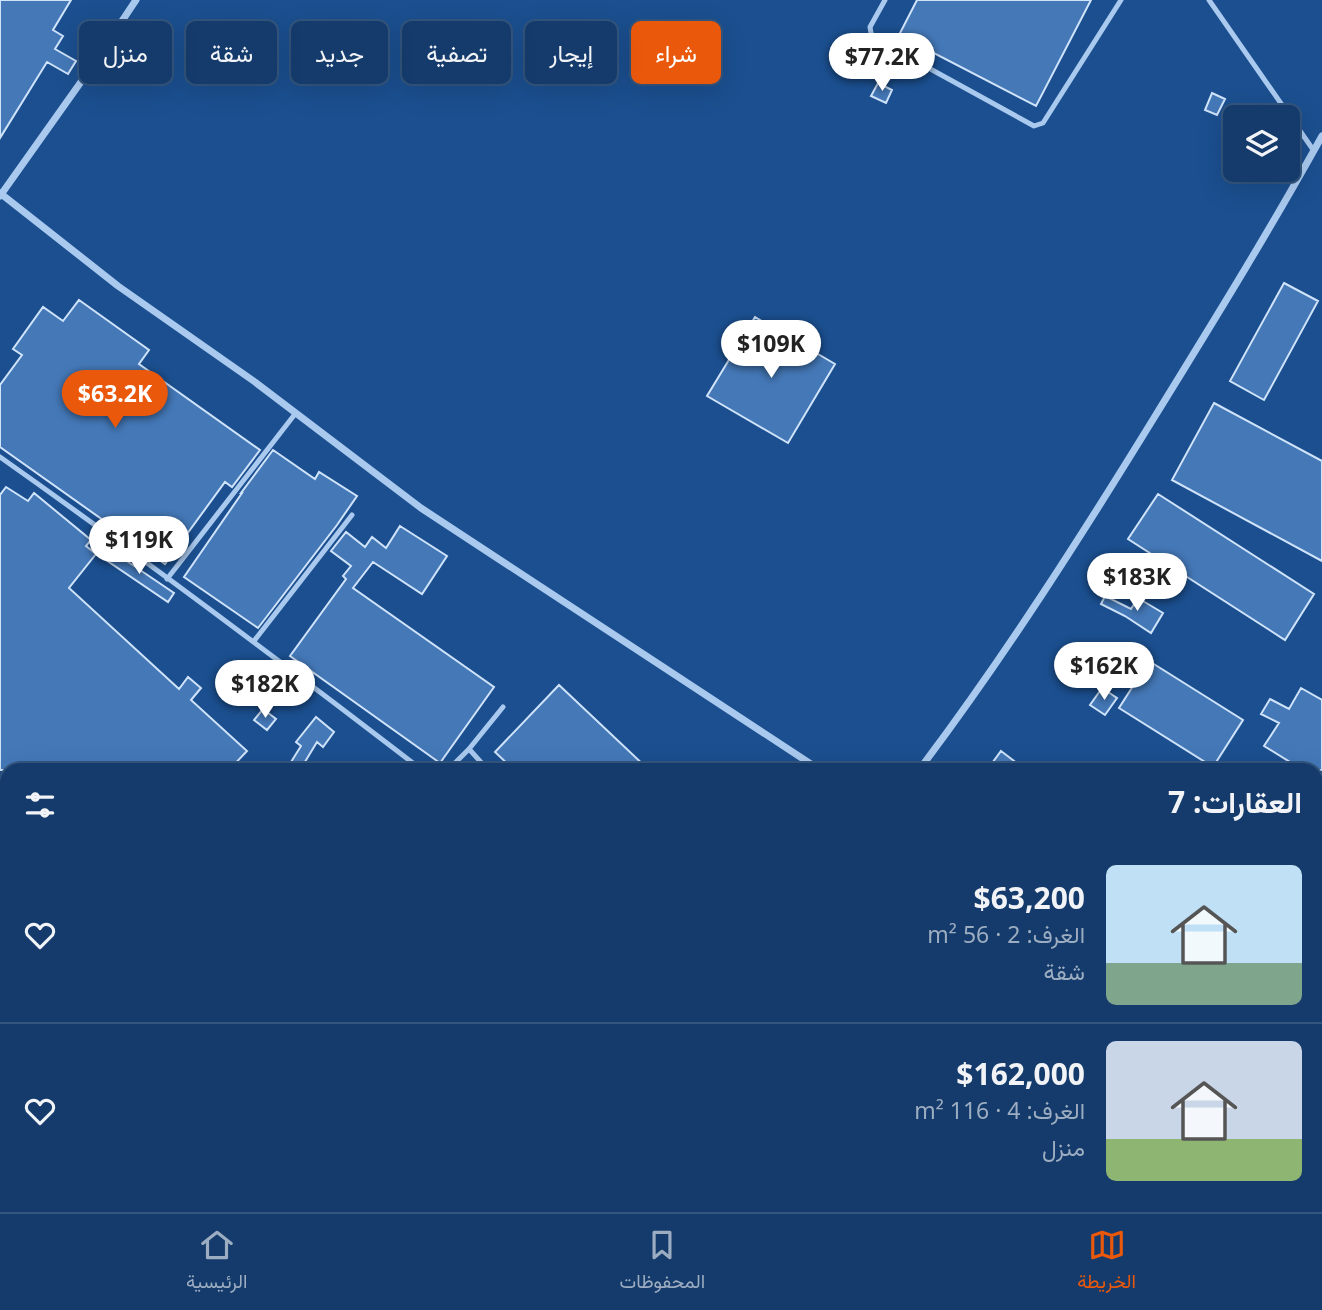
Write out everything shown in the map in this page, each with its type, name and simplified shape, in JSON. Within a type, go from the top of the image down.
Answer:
[{"type":"street","points":[[136,0],[0,194],[118,286],[255,382],[421,508],[809,763]]},
{"type":"street","points":[[924,763],[959,717],[1089,522],[1237,284],[1322,136]]},
{"type":"lane","points":[[885,0],[870,27],[874,38],[1034,126],[1044,123],[1121,0]]},
{"type":"lane","points":[[1209,0],[1314,151]]},
{"type":"lane","points":[[167,579],[295,414]]},
{"type":"lane","points":[[0,457],[254,641],[413,763]]},
{"type":"lane","points":[[254,641],[352,515]]},
{"type":"lane","points":[[455,763],[503,707]]},
{"type":"lane","points":[[469,749],[482,763]]},
{"type":"building","points":[[0,0],[71,0],[53,30],[63,36],[55,49],[76,61],[68,74],[47,62],[0,138]]},
{"type":"building","points":[[917,0],[1091,0],[1036,106],[899,35]]},
{"type":"building","points":[[878,83],[892,90],[886,103],[871,96]]},
{"type":"building","points":[[1212,93],[1225,99],[1217,115],[1205,110]]},
{"type":"building","points":[[1284,283],[1318,301],[1264,400],[1230,381]]},
{"type":"building","points":[[79,300],[149,350],[139,364],[260,450],[232,487],[225,482],[165,564],[0,447],[0,385],[22,355],[13,349],[43,307],[63,321]]},
{"type":"building","points":[[755,317],[835,364],[788,443],[707,396]]},
{"type":"building","points":[[1214,403],[1322,461],[1322,561],[1172,480]]},
{"type":"building","points":[[273,450],[315,479],[319,472],[357,496],[258,628],[184,577]]},
{"type":"building","points":[[6,487],[28,501],[34,493],[91,540],[86,546],[96,554],[69,588],[179,689],[188,677],[201,688],[191,700],[247,751],[236,763],[0,763],[0,495]]},
{"type":"building","points":[[1158,494],[1314,594],[1285,640],[1128,539]]},
{"type":"building","points":[[400,526],[447,556],[422,594],[373,562],[353,588],[494,687],[440,763],[290,656],[346,579],[343,576],[351,566],[331,551],[346,532],[365,547],[372,537],[386,548]]},
{"type":"building","points":[[109,549],[174,593],[168,602],[103,558]]},
{"type":"building","points":[[1105,596],[1131,609],[1138,598],[1163,613],[1151,633],[1101,604]]},
{"type":"building","points":[[1149,661],[1243,720],[1216,763],[1207,763],[1119,708]]},
{"type":"building","points":[[559,685],[642,763],[507,763],[495,752]]},
{"type":"building","points":[[1102,688],[1117,698],[1105,715],[1090,705]]},
{"type":"building","points":[[1301,688],[1322,700],[1322,763],[1292,763],[1264,746],[1279,723],[1261,714],[1270,699],[1289,709]]},
{"type":"building","points":[[263,709],[276,719],[267,730],[254,720]]},
{"type":"building","points":[[316,717],[334,732],[323,747],[317,742],[304,763],[290,763],[301,746],[296,742]]},
{"type":"building","points":[[1001,751],[1017,763],[992,763]]}]
